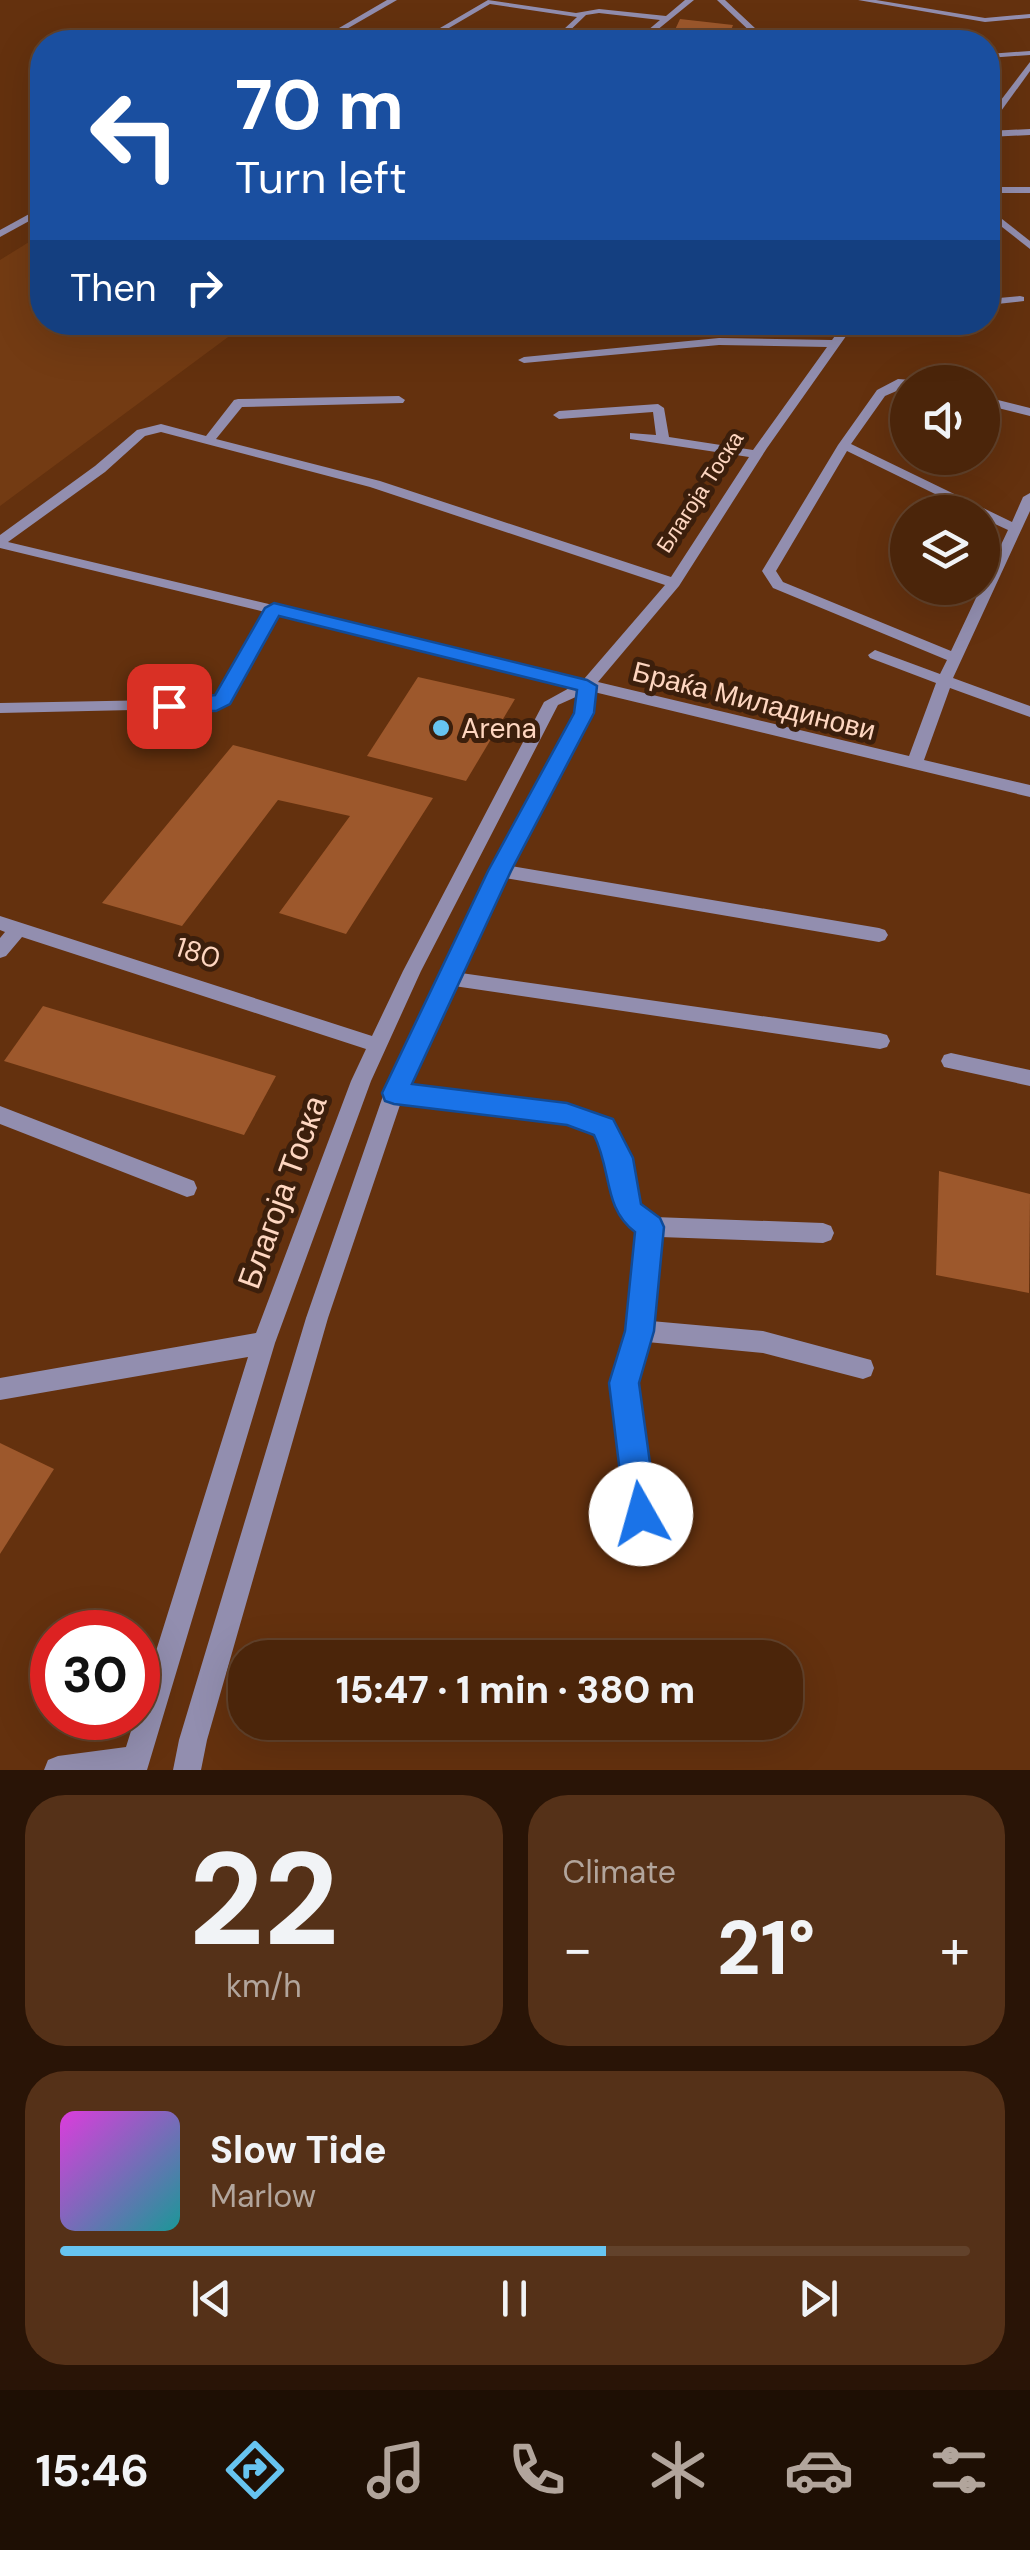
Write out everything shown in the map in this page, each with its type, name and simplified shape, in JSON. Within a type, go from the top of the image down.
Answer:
[{"type":"street","points":[[340,30],[393,0]]},
{"type":"street","points":[[353,30],[406,0]]},
{"type":"street","points":[[652,30],[690,0]]},
{"type":"street","points":[[720,0],[752,30]]},
{"type":"street","points":[[862,0],[985,20],[1030,16]]},
{"type":"street","points":[[441,30],[489,2],[579,14],[599,11],[666,18]]},
{"type":"street","points":[[570,30],[585,18],[579,14]]},
{"type":"street","points":[[1000,55],[1030,53]]},
{"type":"street","points":[[1000,104],[1030,65]]},
{"type":"street","points":[[1006,95],[1030,94]]},
{"type":"street","points":[[1000,133],[1030,132]]},
{"type":"street","points":[[1000,190],[1030,190]]},
{"type":"street","points":[[0,221],[30,204]]},
{"type":"street","points":[[0,234],[30,217]]},
{"type":"street","points":[[1000,221],[1030,246]]},
{"type":"street","points":[[1000,301],[1020,300]]},
{"type":"street","name":"Благоја Тоска","points":[[134,1765],[264,1343],[376,1045],[552,702],[587,686],[674,582],[756,454],[843,335]]},
{"type":"street","points":[[524,360],[703,344],[836,344]]},
{"type":"street","points":[[890,388],[881,392],[844,445],[768,571],[771,578],[956,658]]},
{"type":"street","points":[[208,440],[238,403],[400,400]]},
{"type":"street","points":[[1000,404],[1030,412]]},
{"type":"street","points":[[559,414],[658,408],[664,440]]},
{"type":"street","name":"Браќа Миладинови","points":[[0,542],[100,469],[141,433],[160,428],[375,484],[674,582]]},
{"type":"street","points":[[634,436],[756,454]]},
{"type":"street","points":[[844,445],[1022,521]]},
{"type":"street","points":[[914,766],[945,680],[1030,497]]},
{"type":"street","name":"Браќа Миладинови","points":[[0,542],[1030,792]]},
{"type":"street","points":[[0,708],[216,704],[226,695],[274,608]]},
{"type":"street","points":[[874,655],[1030,712]]},
{"type":"street","name":"Благоја Тоска","points":[[188,1770],[198,1720],[317,1318],[394,1093],[500,871],[584,713],[587,686]]},
{"type":"street","points":[[500,871],[879,934]]},
{"type":"street","points":[[0,951],[9,926]]},
{"type":"street","name":"180","points":[[9,926],[376,1045]]},
{"type":"street","points":[[448,978],[880,1041]]},
{"type":"street","points":[[951,1060],[1030,1078]]},
{"type":"street","points":[[394,1093],[567,1114],[604,1127],[619,1158],[628,1210],[650,1227],[823,1233]]},
{"type":"street","points":[[0,1115],[187,1188]]},
{"type":"street","points":[[641,1514],[624,1383],[640,1331],[650,1227]]},
{"type":"street","points":[[640,1331],[763,1342],[863,1368]]},
{"type":"street","points":[[0,1388],[264,1343]]},
{"type":"street","points":[[58,1770],[134,1765]]},
{"type":"shaded area","points":[[30,241],[30,335],[231,335],[0,506],[0,260]]},
{"type":"building","points":[[680,19],[733,25],[731,30],[675,30]]},
{"type":"building","name":"Arena","points":[[418,677],[515,699],[466,781],[367,756]]},
{"type":"building","points":[[233,745],[433,798],[346,934],[279,913],[350,816],[278,800],[182,926],[102,903]]},
{"type":"building","points":[[43,1006],[276,1076],[244,1135],[4,1061]]},
{"type":"building","points":[[939,1171],[1030,1194],[1029,1293],[936,1275]]},
{"type":"building","points":[[0,1443],[54,1469],[0,1554]]},
{"type":"place","name":"Arena","points":[[441,728]]},
{"type":"route","points":[[169,706],[216,704],[223,700],[274,608],[587,686],[584,713],[500,871],[394,1093],[567,1114],[604,1127],[619,1158],[628,1210],[650,1227],[640,1331],[624,1383],[641,1514]]}]
